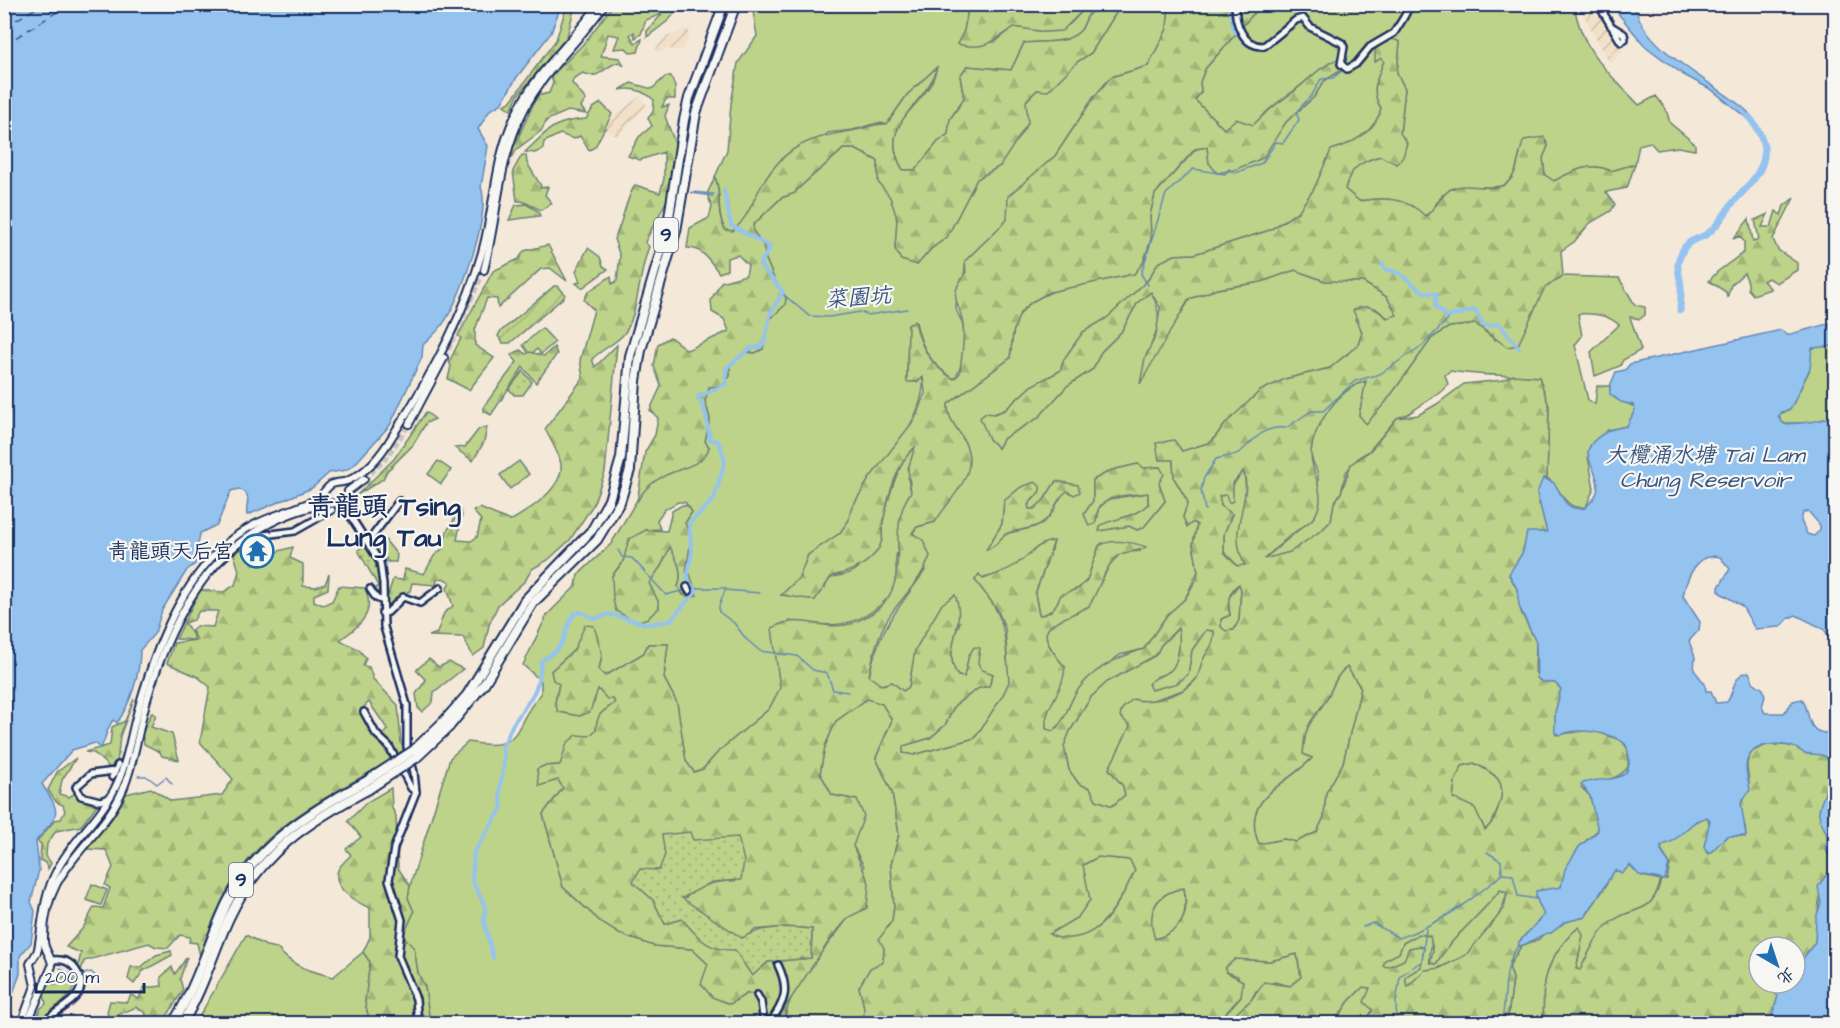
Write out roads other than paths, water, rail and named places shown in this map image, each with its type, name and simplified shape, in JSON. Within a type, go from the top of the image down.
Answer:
[{"type":"highway","name":"9","points":[[447,724],[525,600],[592,530],[613,490],[621,458],[630,356],[667,230],[689,98],[724,4]]},
{"type":"highway","name":"9","points":[[182,1023],[200,990],[231,914],[262,866],[306,825],[416,758],[484,684],[534,603],[597,540],[620,502],[630,470],[634,392],[641,350],[676,231],[696,113],[736,4]]},
{"type":"highway","name":"9","points":[[172,1023],[192,988],[227,904],[254,864],[299,820],[367,786]]},
{"type":"main road","points":[[21,1023],[35,990],[30,964],[35,955],[43,904],[51,879],[64,858],[111,797],[123,769],[153,663],[176,611],[196,578],[219,551],[246,530],[272,515],[317,499],[330,486],[351,480],[367,468],[384,449],[405,415],[472,283],[485,242],[502,148],[516,112],[540,74],[584,26],[599,4]]},
{"type":"main road","points":[[484,270],[492,239],[504,164],[519,119],[542,81],[605,4]]},
{"type":"main road","points":[[409,424],[444,358]]},
{"type":"main road","points":[[27,1023],[52,966],[44,937],[52,892],[69,862],[102,822],[124,788],[152,681],[182,612],[207,573],[246,537],[276,521],[332,503],[342,503],[347,498],[348,491],[364,479]]},
{"type":"main road","points":[[339,483],[348,491]]},
{"type":"main road","points":[[327,491],[332,503]]},
{"type":"main road","points":[[35,955],[50,957]]},
{"type":"main road","points":[[33,972],[41,975],[48,973]]},
{"type":"street","points":[[1235,4],[1234,18],[1240,32],[1258,46],[1264,46],[1296,20],[1303,18],[1310,27],[1342,43],[1344,47],[1341,64],[1347,69],[1356,63],[1370,47],[1394,33],[1398,22],[1408,11],[1409,4]]},
{"type":"street","points":[[1598,4],[1611,26],[1624,34],[1625,39],[1621,42]]},
{"type":"street","points":[[405,415],[416,401],[422,399]]},
{"type":"street","points":[[368,542],[399,501]]},
{"type":"street","points":[[342,503],[368,542],[382,569],[382,613],[388,645],[406,705],[407,747],[414,771],[416,792],[394,848],[389,880],[402,920],[398,956],[416,999],[418,1023]]},
{"type":"street","points":[[246,537],[284,534],[303,528],[329,511]]},
{"type":"street","points":[[276,521],[274,528],[284,534]]},
{"type":"street","points":[[382,613],[388,612],[403,597],[420,603],[440,588]]},
{"type":"street","points":[[370,589],[376,598],[383,601]]},
{"type":"street","points":[[364,712],[376,734],[389,746],[411,788],[416,792]]},
{"type":"street","points":[[111,797],[104,801],[78,794],[78,783],[97,771],[115,771]]},
{"type":"street","points":[[96,800],[100,805],[99,815]]},
{"type":"street","points":[[42,1023],[51,1013],[73,1002],[79,992],[78,972],[67,961],[50,957]]},
{"type":"street","points":[[769,1023],[780,1007],[786,987],[778,965]]},
{"type":"street","points":[[757,995],[761,1002],[764,1023]]},
{"type":"water","points":[[5,4],[561,5],[551,33],[517,77],[501,104],[490,110],[478,129],[488,146],[481,187],[482,216],[473,255],[452,309],[440,328],[423,345],[422,357],[390,425],[355,464],[346,470],[329,473],[312,488],[250,514],[247,515],[248,497],[245,492],[239,489],[231,491],[217,525],[200,533],[195,564],[187,570],[162,610],[155,633],[140,650],[138,669],[130,697],[117,723],[113,720],[111,723],[101,748],[95,743],[72,750],[42,784],[53,802],[56,814],[36,841],[39,870],[31,902],[35,911],[31,943],[20,956],[20,974],[5,1015]]},
{"type":"water","points":[[1611,5],[1635,5],[1640,20],[1662,48],[1743,107],[1754,124],[1712,90],[1684,75],[1645,46]]},
{"type":"water","name":"大欖涌水塘 Tai Lam Chung Reservoir","points":[[1835,322],[1835,346],[1812,348],[1810,368],[1790,410],[1782,412],[1778,417],[1784,424],[1816,421],[1835,415],[1835,647],[1824,629],[1796,615],[1780,627],[1755,629],[1742,606],[1719,592],[1719,587],[1730,569],[1720,557],[1712,556],[1699,562],[1690,574],[1683,596],[1700,622],[1699,630],[1689,641],[1695,657],[1694,670],[1705,684],[1706,691],[1711,691],[1716,703],[1727,702],[1737,679],[1749,672],[1753,682],[1763,689],[1765,696],[1762,707],[1765,713],[1784,713],[1793,701],[1802,699],[1815,729],[1826,733],[1835,726],[1835,1023],[1770,1023],[1777,995],[1807,995],[1807,953],[1815,942],[1816,918],[1821,903],[1818,887],[1832,865],[1825,849],[1827,834],[1822,824],[1819,808],[1832,778],[1832,766],[1824,756],[1805,753],[1787,745],[1774,744],[1761,747],[1751,753],[1748,758],[1746,770],[1750,790],[1741,803],[1746,836],[1727,836],[1709,854],[1704,847],[1710,820],[1707,817],[1696,821],[1673,841],[1661,846],[1661,851],[1669,863],[1665,880],[1639,875],[1630,865],[1622,873],[1615,870],[1585,917],[1565,922],[1551,933],[1543,934],[1518,946],[1519,942],[1544,915],[1536,897],[1536,891],[1561,887],[1565,869],[1579,847],[1598,831],[1590,796],[1581,784],[1617,778],[1628,769],[1629,759],[1626,745],[1613,737],[1585,731],[1561,735],[1555,733],[1555,713],[1561,689],[1555,683],[1543,682],[1537,678],[1536,642],[1519,606],[1517,589],[1509,574],[1523,552],[1527,532],[1547,532],[1537,493],[1543,478],[1554,483],[1568,505],[1572,507],[1585,508],[1595,497],[1598,483],[1589,460],[1590,446],[1608,431],[1627,426],[1635,410],[1634,405],[1621,402],[1610,394],[1610,386],[1616,372],[1625,370],[1630,364],[1781,330],[1787,335]],"holes":[[[1808,511],[1820,525],[1820,530],[1814,536],[1807,534],[1801,521],[1803,513]]]},
{"type":"waterway","points":[[1229,4],[1234,30],[1248,46]]},
{"type":"waterway","points":[[1148,285],[1141,274],[1166,194],[1193,169],[1225,174],[1229,169],[1235,173],[1262,163],[1276,142],[1283,143],[1299,120],[1296,112],[1312,95],[1321,79],[1333,78],[1344,69]]},
{"type":"waterway","points":[[1680,310],[1681,290],[1678,265],[1684,248],[1715,227],[1732,203],[1753,180],[1763,161],[1763,141],[1749,117]]},
{"type":"waterway","points":[[493,958],[484,921],[485,906],[472,880],[474,852],[502,808],[500,798],[504,762],[502,747],[536,687],[541,661],[561,645],[574,614],[581,612],[595,619],[609,614],[647,624],[670,621],[696,591],[687,579],[692,551],[689,524],[714,499],[725,461],[719,442],[710,439],[705,412],[698,397],[726,384],[726,368],[751,348],[760,347],[764,343],[771,312],[783,292],[760,265],[770,247],[731,225],[724,191]]},
{"type":"waterway","points":[[692,192],[714,194]]},
{"type":"waterway","points":[[692,193],[713,196]]},
{"type":"waterway","points":[[1382,263],[1385,269],[1399,273],[1423,292],[1437,294],[1435,306],[1447,317],[1475,310],[1484,326],[1499,324],[1519,348]]},
{"type":"waterway","name":"菜園坑","points":[[783,294],[809,316],[829,317],[860,312],[868,315],[907,309]]},
{"type":"waterway","points":[[1205,510],[1201,490],[1204,478],[1216,459],[1240,452],[1265,431],[1286,428],[1311,411],[1323,411],[1355,381],[1380,374],[1423,345],[1451,316]]},
{"type":"waterway","points":[[618,550],[622,557],[632,558],[666,595],[685,590]]},
{"type":"waterway","points":[[690,588],[726,588],[719,612],[734,623],[746,639],[760,651],[797,656],[813,670],[827,673],[833,690],[848,692]]},
{"type":"waterway","points":[[725,590],[760,593]]},
{"type":"waterway","points":[[138,776],[146,776],[157,784],[166,777],[172,784]]},
{"type":"waterway","points":[[1487,852],[1501,861],[1502,874],[1513,875],[1518,896],[1537,899]]},
{"type":"waterway","points":[[1363,927],[1373,923],[1399,938],[1453,911],[1502,874]]},
{"type":"waterway","points":[[1397,1024],[1396,1002],[1400,976],[1422,961],[1426,929]]},
{"type":"waterway","points":[[1501,1024],[1509,964],[1518,946]]},
{"type":"waterway","points":[[60,968],[76,978]]},
{"type":"waterway","points":[[80,975],[91,972],[97,977]]},
{"type":"tunnel","points":[[444,358],[484,270]]},
{"type":"tunnel","points":[[364,479],[384,460],[409,424]]},
{"type":"place","name":"青龍頭天后宮","points":[[257,551]]},
{"type":"district","name":"青龍頭 Tsing Lung Tau","points":[[384,522]]}]
